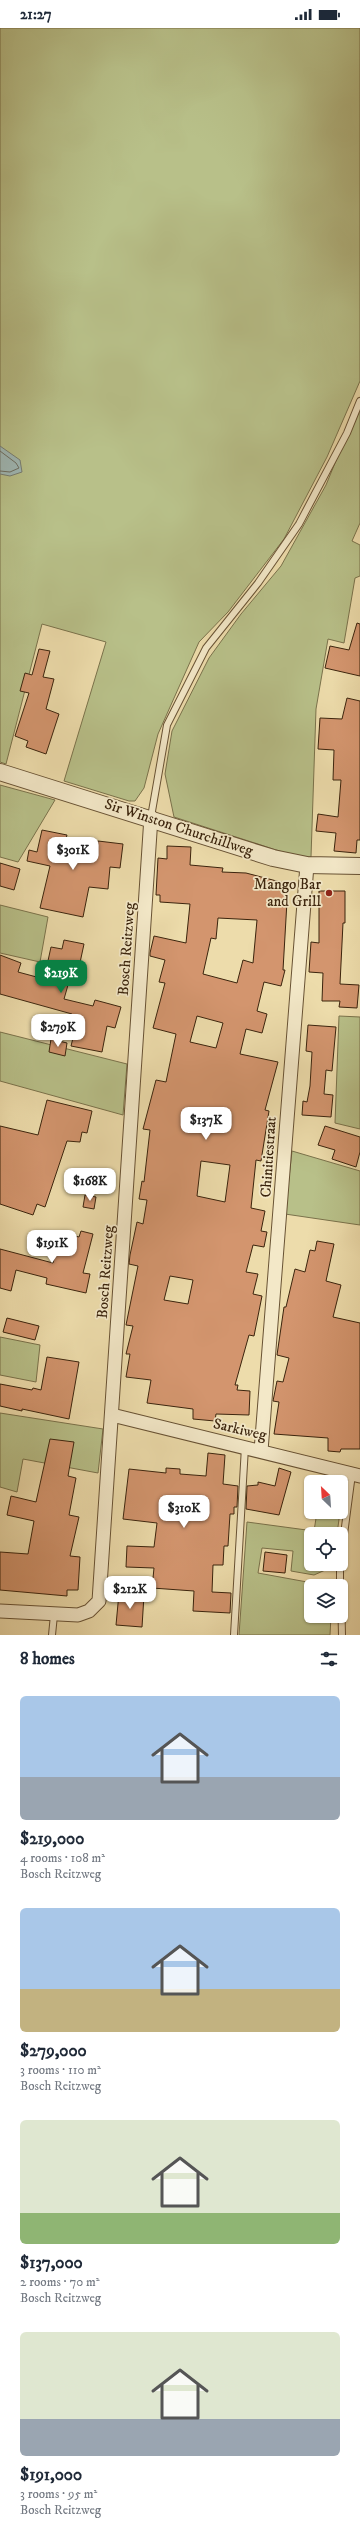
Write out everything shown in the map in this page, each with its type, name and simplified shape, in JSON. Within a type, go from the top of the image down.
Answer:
[{"type":"street","name":"Sir Winston Churchillweg","points":[[0,772],[151,818],[273,858],[307,865],[360,866]]},
{"type":"street","name":"Bosch Reitzweg","points":[[0,1611],[78,1616],[89,1611],[99,1601],[151,818]]},
{"type":"street","name":"Chinitiestraat","points":[[261,1451],[307,865]]},
{"type":"street","name":"Sarkiweg","points":[[112,1416],[356,1475]]},
{"type":"lane","points":[[151,818],[167,725],[202,655],[258,584],[299,524],[347,433],[360,401]]},
{"type":"lane","points":[[234,1635],[245,1447]]},
{"type":"lane","points":[[346,1527],[356,1475]]},
{"type":"lane","points":[[52,1635],[54,1615]]},
{"type":"lane","points":[[342,1623],[342,1635]]},
{"type":"green space","points":[[0,28],[360,28],[360,381],[327,457],[284,539],[228,612],[199,642],[158,734],[144,788],[135,801],[129,801],[64,781],[106,642],[42,624],[6,764],[0,762]]},
{"type":"green space","points":[[360,402],[360,523],[352,541],[360,545],[360,576],[355,578],[344,643],[328,639],[316,709],[311,857],[298,857],[174,817],[165,774],[172,731],[209,658],[241,614],[281,566],[326,485]]},
{"type":"green space","points":[[0,785],[55,800],[18,862],[0,857]]},
{"type":"green space","points":[[0,905],[48,917],[40,962],[0,953]]},
{"type":"green space","points":[[339,1016],[360,1017],[360,1129],[335,1123]]},
{"type":"green space","points":[[0,1032],[127,1064],[123,1115],[0,1081]]},
{"type":"green space","points":[[292,1151],[360,1171],[360,1225],[285,1214]]},
{"type":"green space","points":[[0,1337],[40,1345],[36,1382],[0,1375]]},
{"type":"green space","points":[[0,1413],[103,1429],[98,1473],[23,1459],[17,1492],[0,1487]]},
{"type":"green space","points":[[316,1519],[339,1519],[338,1527],[315,1527]]},
{"type":"green space","points":[[247,1522],[304,1530],[304,1571],[323,1571],[314,1575],[291,1571],[293,1551],[262,1548],[258,1573],[304,1581],[304,1623],[331,1623],[330,1635],[239,1635]]},
{"type":"water","points":[[0,446],[20,460],[22,472],[10,476],[0,474]]},
{"type":"building","points":[[357,623],[360,624],[360,676],[325,668],[330,646],[349,650]]},
{"type":"building","points":[[39,649],[50,651],[43,677],[54,679],[46,709],[59,714],[46,754],[26,747],[28,741],[15,736],[29,693],[20,691],[25,673],[32,675]]},
{"type":"building","points":[[347,698],[360,701],[360,840],[357,840],[356,853],[334,851],[336,833],[316,831],[318,814],[338,817],[341,780],[333,780],[334,750],[318,749],[320,718],[342,719]]},
{"type":"building","points":[[42,830],[67,835],[64,846],[97,849],[98,841],[123,844],[120,868],[110,867],[108,889],[89,887],[83,917],[40,908],[50,866],[27,861],[29,850],[37,852]]},
{"type":"building","points":[[167,846],[191,847],[190,865],[223,868],[222,872],[246,873],[288,884],[283,970],[285,970],[281,986],[264,982],[257,1011],[267,1014],[262,1033],[246,1029],[240,1054],[278,1062],[265,1110],[269,1111],[261,1161],[256,1160],[251,1208],[265,1211],[261,1231],[267,1232],[264,1247],[253,1245],[246,1272],[258,1274],[253,1294],[262,1296],[254,1336],[249,1335],[235,1385],[238,1385],[237,1390],[250,1391],[249,1415],[216,1414],[215,1421],[193,1419],[193,1409],[147,1403],[151,1380],[126,1377],[130,1354],[126,1354],[133,1326],[126,1325],[138,1266],[129,1264],[130,1255],[137,1222],[143,1224],[147,1200],[139,1199],[142,1181],[144,1182],[150,1130],[143,1129],[156,1080],[166,1082],[176,1034],[153,1028],[165,983],[159,982],[165,960],[150,956],[150,953],[154,936],[186,943],[190,904],[160,902],[160,895],[156,895],[158,858],[167,859]],"holes":[[[218,918],[257,920],[253,963],[243,960],[237,983],[203,974],[211,938],[216,939]],[[197,1016],[223,1023],[216,1048],[190,1042]],[[201,1161],[230,1165],[225,1202],[197,1196]],[[170,1276],[193,1280],[188,1304],[164,1300]]]},
{"type":"building","points":[[0,863],[20,869],[14,890],[0,886]]},
{"type":"building","points":[[319,891],[345,891],[345,923],[343,923],[340,984],[359,985],[357,1008],[339,1007],[340,1001],[322,1001],[323,973],[309,972],[311,942],[319,943]]},
{"type":"building","points":[[64,940],[84,944],[78,972],[72,971],[64,999],[93,1006],[95,1000],[121,1007],[115,1028],[107,1026],[102,1052],[71,1046],[78,1018],[72,1017],[72,1014],[0,994],[0,955],[21,963],[18,972],[44,979],[51,947],[62,949]]},
{"type":"building","points":[[308,1025],[336,1027],[332,1071],[326,1070],[324,1094],[333,1095],[331,1117],[302,1115],[303,1101],[307,1102],[310,1086],[312,1052],[306,1051]]},
{"type":"building","points":[[51,1039],[67,1043],[65,1056],[49,1052]]},
{"type":"building","points":[[47,1100],[92,1111],[87,1133],[82,1132],[80,1142],[67,1141],[45,1207],[37,1204],[33,1215],[0,1204],[0,1126],[38,1135]]},
{"type":"building","points":[[325,1126],[360,1137],[360,1152],[356,1167],[332,1159],[335,1150],[318,1145]]},
{"type":"building","points":[[85,1195],[96,1197],[94,1209],[83,1207]]},
{"type":"building","points":[[81,1231],[93,1234],[83,1273],[90,1274],[86,1293],[46,1284],[47,1278],[16,1270],[11,1291],[0,1288],[0,1249],[53,1263],[61,1232],[79,1237]]},
{"type":"building","points":[[317,1241],[334,1244],[326,1281],[341,1285],[333,1317],[360,1323],[360,1449],[341,1449],[340,1452],[328,1451],[328,1438],[274,1434],[279,1402],[273,1401],[277,1381],[283,1382],[289,1358],[277,1355],[284,1307],[286,1307],[295,1269],[305,1272],[310,1250],[315,1251]]},
{"type":"building","points":[[7,1318],[39,1326],[35,1340],[3,1332]]},
{"type":"building","points":[[47,1357],[79,1362],[69,1419],[0,1406],[0,1384],[32,1390],[33,1388],[41,1390]]},
{"type":"building","points":[[50,1439],[74,1442],[68,1476],[76,1478],[69,1515],[79,1517],[70,1556],[80,1557],[78,1590],[67,1590],[67,1596],[0,1590],[0,1552],[28,1554],[34,1521],[7,1515],[11,1496],[36,1502]]},
{"type":"building","points":[[208,1453],[225,1455],[223,1484],[238,1486],[237,1507],[234,1507],[234,1514],[230,1514],[228,1546],[224,1546],[223,1565],[213,1565],[212,1592],[231,1593],[230,1613],[193,1611],[194,1591],[152,1588],[154,1568],[126,1567],[127,1546],[154,1547],[157,1523],[123,1519],[129,1469],[166,1473],[166,1468],[180,1469],[180,1474],[206,1476]]},
{"type":"building","points":[[279,1468],[291,1472],[279,1515],[246,1509],[247,1486],[258,1485],[258,1482],[275,1486]]},
{"type":"building","points":[[265,1552],[287,1555],[285,1573],[263,1571]]},
{"type":"building","points":[[119,1593],[144,1595],[142,1627],[116,1625]]},
{"type":"place","name":"Mango Bar and Grill","points":[[329,893]]}]
